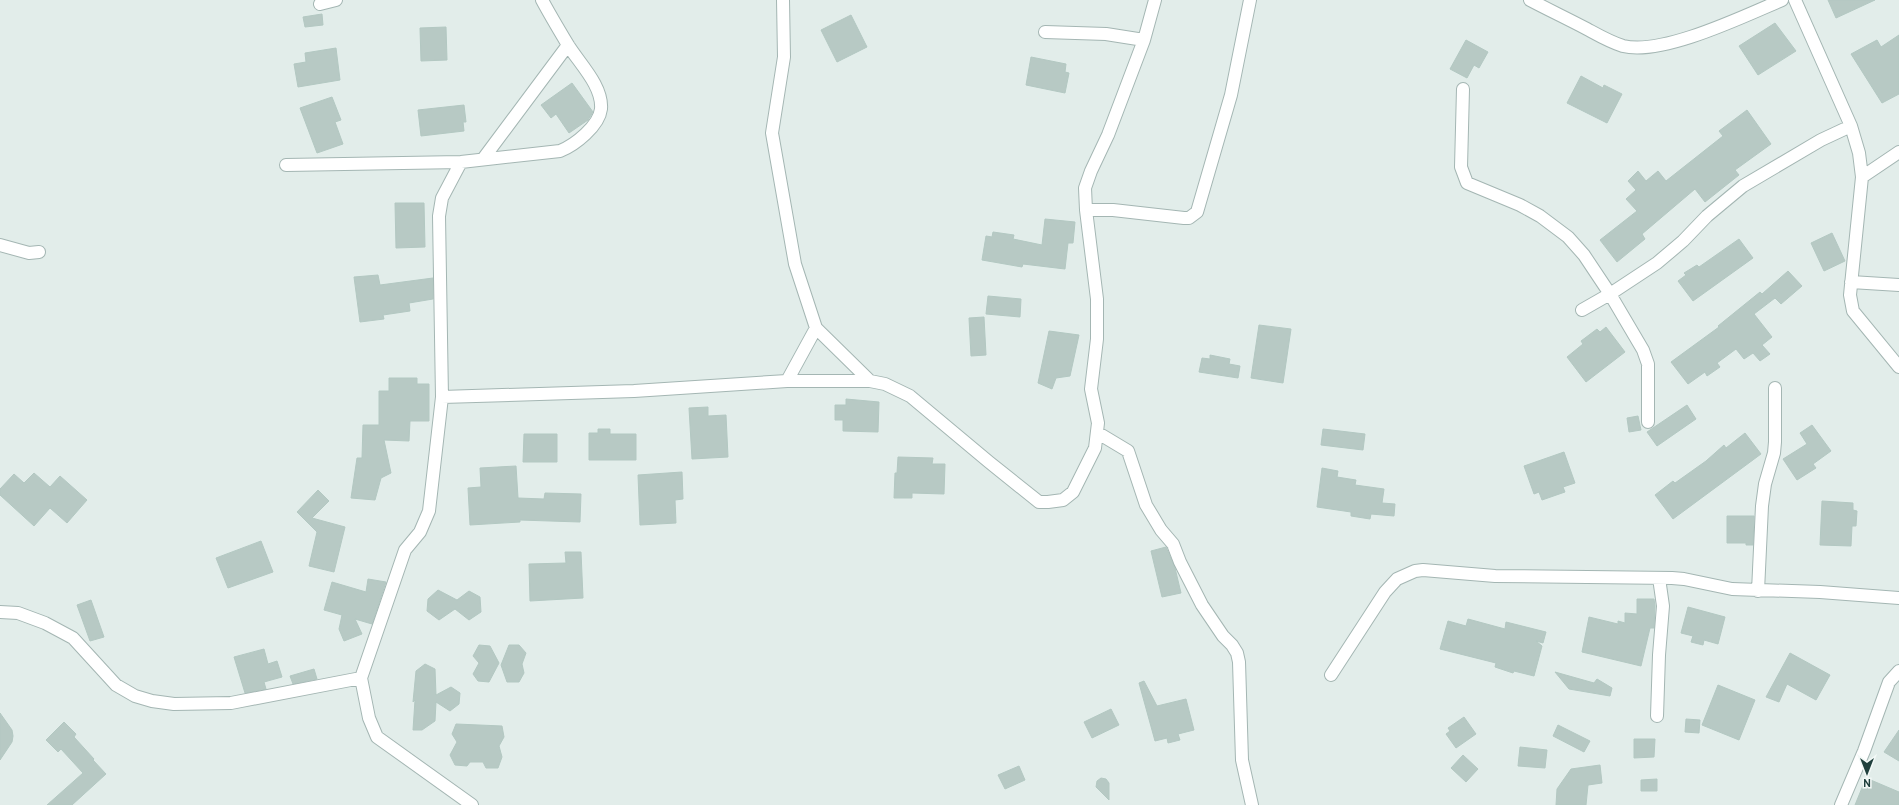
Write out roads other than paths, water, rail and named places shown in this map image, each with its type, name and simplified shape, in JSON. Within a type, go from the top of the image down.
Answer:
[{"type":"street","points":[[320,4],[336,0]]},
{"type":"street","points":[[286,164],[461,162],[560,151],[578,142],[598,118],[601,109],[600,99],[595,85],[568,45],[542,0]]},
{"type":"street","points":[[783,0],[784,57],[772,133],[795,264],[816,328],[870,381]]},
{"type":"street","points":[[442,397],[634,391],[787,381],[870,381],[885,384],[910,396],[1039,502],[1056,502],[1063,500],[1073,492],[1095,448],[1098,433],[1097,415],[1091,389],[1096,346],[1097,299],[1086,210],[1087,181],[1108,135],[1144,40],[1155,0]]},
{"type":"street","points":[[1086,210],[1113,210],[1184,218],[1189,218],[1198,212],[1231,95],[1250,0]]},
{"type":"street","points":[[1530,0],[1613,42],[1624,46],[1647,46],[1669,43],[1698,35],[1782,0]]},
{"type":"street","points":[[1795,0],[1851,126],[1860,153],[1862,177],[1850,295],[1853,311],[1899,367]]},
{"type":"street","points":[[1045,32],[1106,34],[1144,40]]},
{"type":"street","points":[[483,159],[568,45]]},
{"type":"street","points":[[1463,89],[1461,167],[1467,183],[1520,205],[1540,216],[1568,237],[1584,255],[1610,294],[1643,350],[1648,364],[1648,422]]},
{"type":"street","points":[[1582,310],[1610,294],[1657,263],[1683,241],[1707,216],[1743,186],[1821,140],[1851,126]]},
{"type":"street","points":[[1862,177],[1899,152]]},
{"type":"street","points":[[461,162],[442,198],[439,216],[442,397],[429,511],[420,532],[405,550],[361,678],[369,718],[378,737],[472,805]]},
{"type":"street","points":[[0,245],[29,253],[40,252]]},
{"type":"street","points":[[1851,282],[1899,286]]},
{"type":"street","points":[[787,381],[816,328]]},
{"type":"street","points":[[1758,591],[1762,506],[1765,484],[1774,453],[1775,442],[1775,388]]},
{"type":"street","points":[[1098,433],[1128,451],[1146,505],[1161,530],[1173,544],[1180,562],[1202,605],[1223,636],[1232,644],[1237,653],[1239,662],[1242,760],[1252,805]]},
{"type":"street","points":[[1331,675],[1385,592],[1398,579],[1415,571],[1431,570],[1496,576],[1684,579],[1717,587],[1758,591],[1820,592],[1899,598]]},
{"type":"street","points":[[1657,716],[1658,656],[1663,606],[1658,578]]},
{"type":"street","points":[[0,612],[18,613],[38,620],[73,638],[116,685],[135,696],[152,701],[174,704],[231,703],[361,678]]},
{"type":"street","points":[[1841,805],[1864,751],[1889,682],[1899,671]]}]
